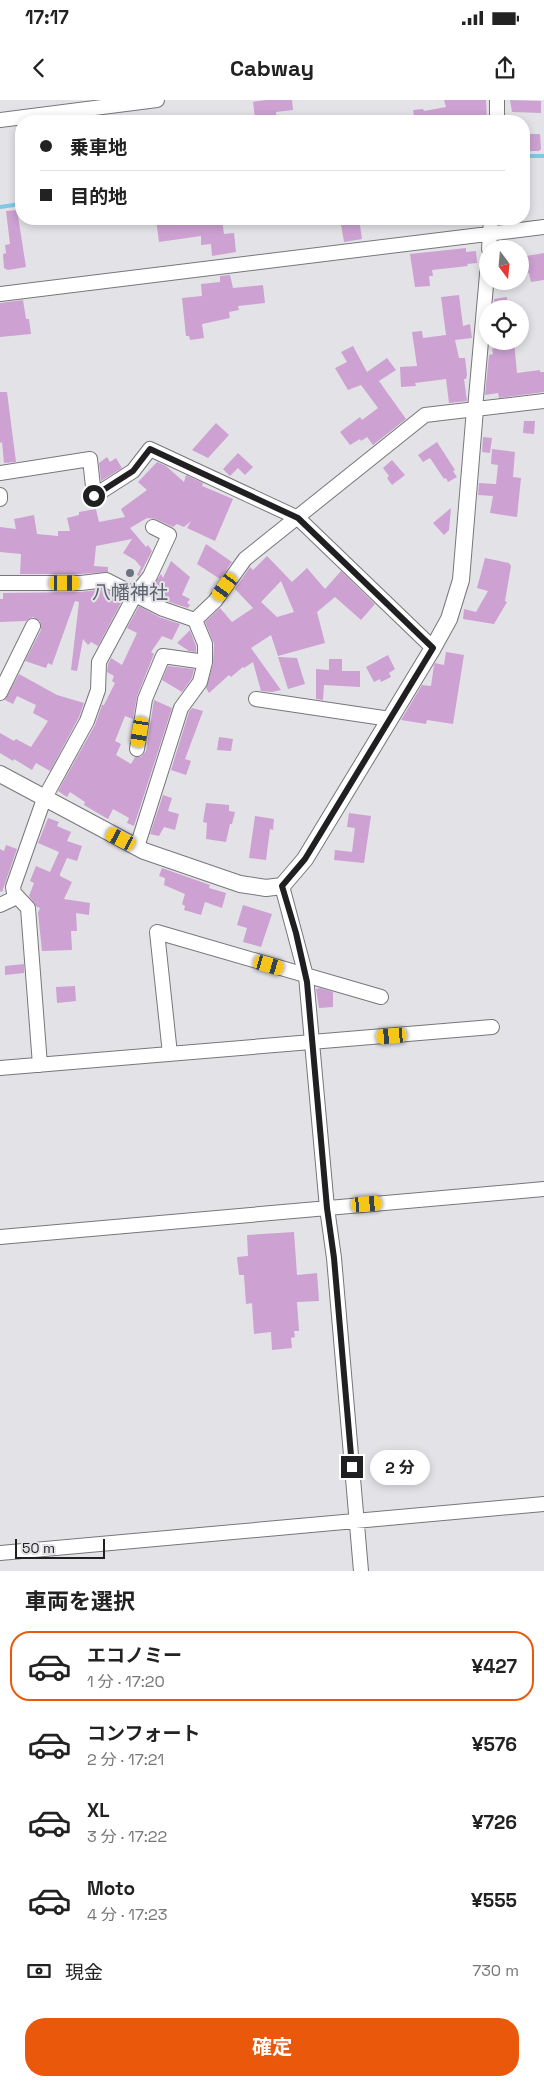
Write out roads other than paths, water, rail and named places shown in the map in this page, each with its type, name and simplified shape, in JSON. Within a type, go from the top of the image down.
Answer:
[{"type":"street","points":[[39,115],[157,100]]},
{"type":"street","points":[[497,100],[497,115]]},
{"type":"street","points":[[0,120],[15,118]]},
{"type":"street","points":[[490,240],[491,225]]},
{"type":"street","points":[[0,294],[544,227]]},
{"type":"street","points":[[0,774],[136,847],[240,884],[266,888],[282,886],[305,859],[449,619],[461,580],[486,290]]},
{"type":"street","points":[[195,620],[215,601],[244,559],[298,518],[425,415],[544,401]]},
{"type":"street","points":[[0,473],[90,459],[94,496],[133,471],[150,449],[298,518],[433,648]]},
{"type":"street","points":[[40,1065],[28,908],[14,893],[13,887],[44,799],[87,721],[98,690],[99,662],[135,595],[150,576],[169,535],[153,527]]},
{"type":"street","points":[[0,583],[80,583],[106,580],[163,609],[195,620],[205,644],[205,662],[200,682],[180,708],[136,847]]},
{"type":"street","points":[[0,693],[33,626]]},
{"type":"street","points":[[137,749],[145,700],[163,656],[205,662]]},
{"type":"street","points":[[256,699],[390,719]]},
{"type":"street","points":[[282,886],[306,976],[327,1208],[334,1258],[361,1571]]},
{"type":"street","points":[[0,905],[17,897]]},
{"type":"street","points":[[170,1054],[158,932],[381,997]]},
{"type":"street","points":[[0,1068],[492,1027]]},
{"type":"street","points":[[0,1237],[544,1189]]},
{"type":"street","points":[[0,1553],[544,1504]]},
{"type":"waterway","points":[[530,156],[544,156]]},
{"type":"waterway","points":[[0,207],[15,205]]},
{"type":"place","name":"八幡神社","points":[[130,573]]}]
